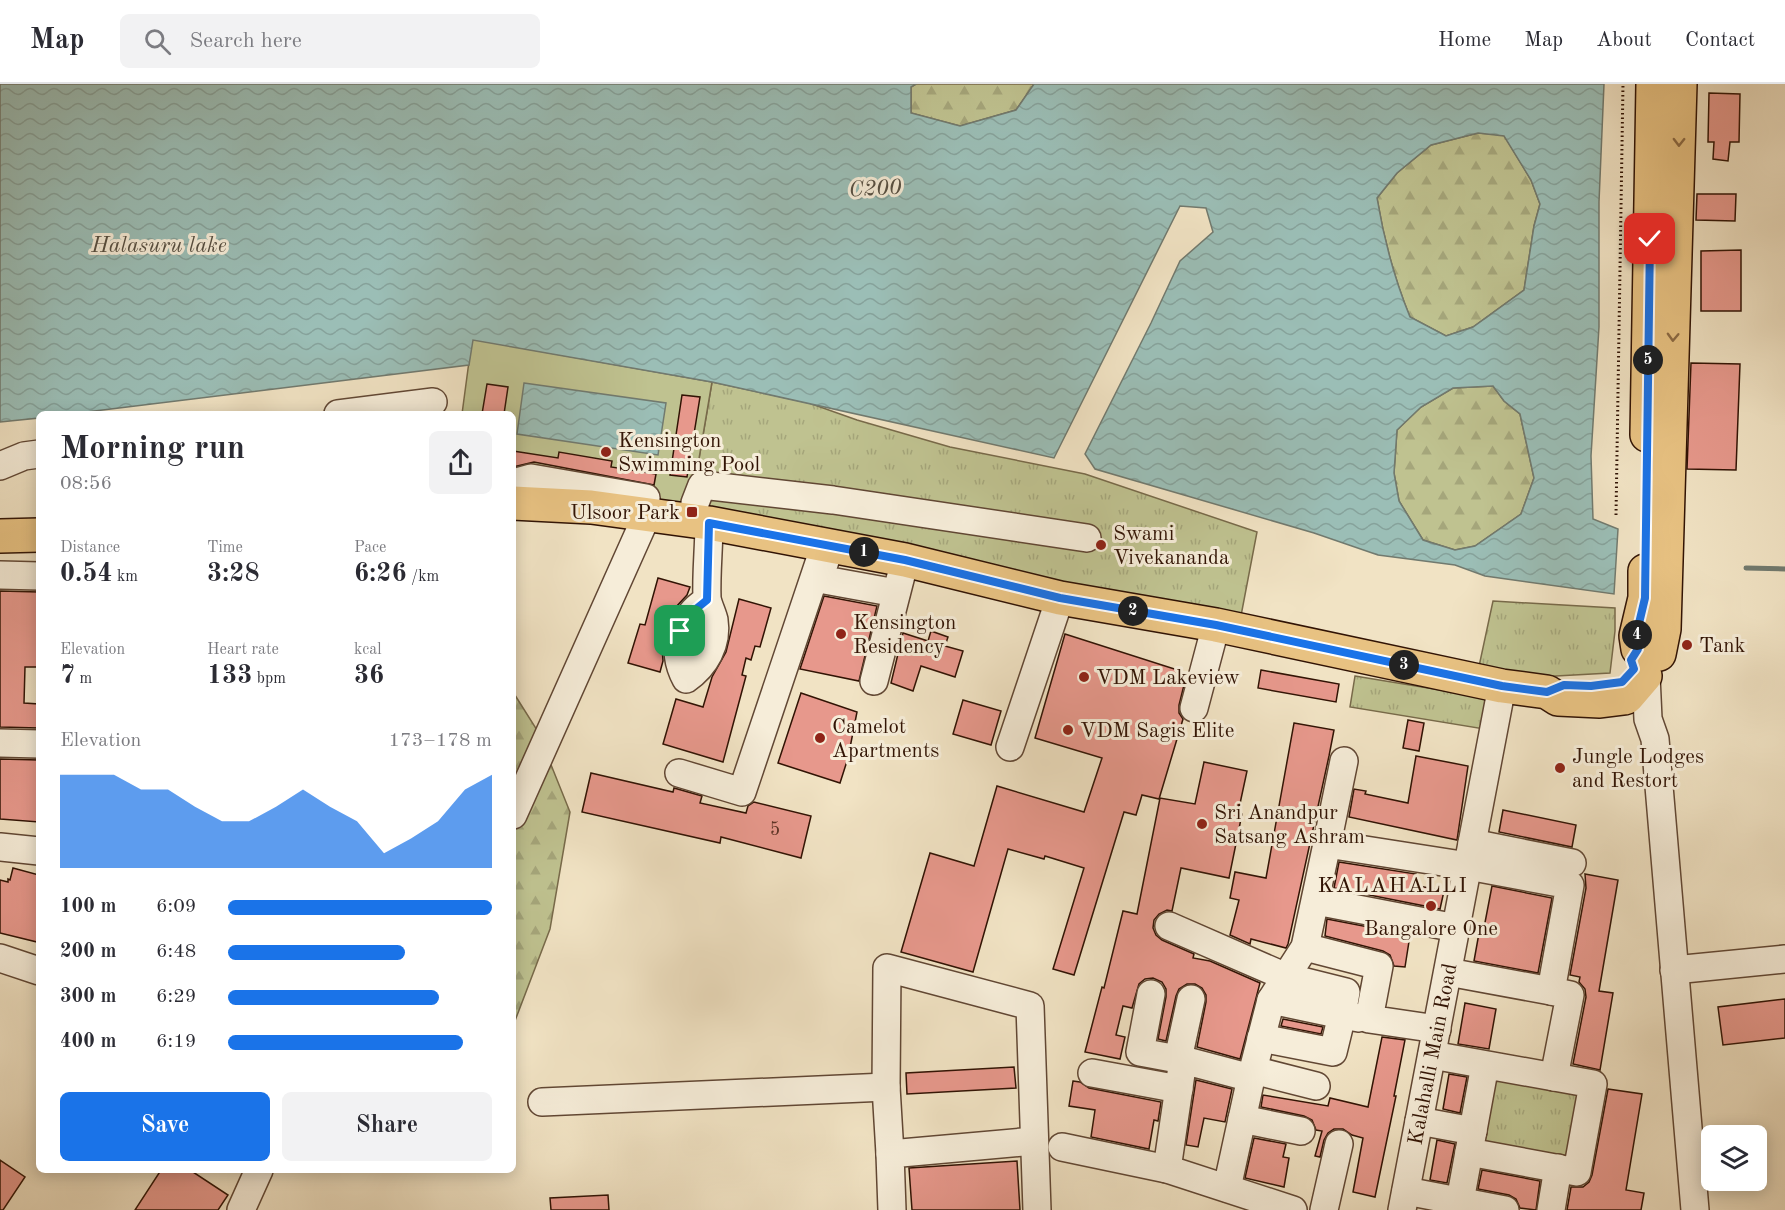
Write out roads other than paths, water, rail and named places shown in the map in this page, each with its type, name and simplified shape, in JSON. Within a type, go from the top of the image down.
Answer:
[{"type":"main road","points":[[1646,666],[1636,636],[1645,598],[1653,84]]},
{"type":"main road","points":[[516,503],[591,507],[647,506],[701,522],[905,560],[1060,598],[1216,625],[1502,686],[1547,692],[1558,699],[1580,701],[1624,698],[1646,666],[1664,629],[1680,84]]},
{"type":"main road","points":[[0,536],[36,535]]},
{"type":"street","points":[[362,411],[433,402]]},
{"type":"street","points":[[0,466],[24,456],[36,454]]},
{"type":"street","points":[[516,482],[531,478],[647,506],[516,808]]},
{"type":"street","points":[[707,600],[701,522],[694,503],[702,485],[833,500],[1087,538]]},
{"type":"street","points":[[827,546],[819,579],[896,593]]},
{"type":"street","points":[[679,772],[742,792],[827,546]]},
{"type":"street","points":[[874,681],[905,560]]},
{"type":"street","points":[[0,575],[36,576]]},
{"type":"street","points":[[1010,747],[1060,598]]},
{"type":"street","points":[[1194,708],[1216,625]]},
{"type":"street","points":[[1646,666],[1662,717],[1655,739],[1695,1210]]},
{"type":"street","name":"Kalahalli Main Road","points":[[1404,1200],[1502,686]]},
{"type":"street","points":[[0,743],[36,744]]},
{"type":"street","points":[[1227,1188],[1270,1000],[1305,947],[1344,761]]},
{"type":"street","points":[[1327,844],[1572,863]]},
{"type":"street","points":[[0,847],[36,851]]},
{"type":"street","points":[[1470,855],[1570,885],[1551,991]]},
{"type":"street","points":[[1316,901],[1456,928]]},
{"type":"street","points":[[1169,926],[1286,977],[1346,992],[1334,1052],[1261,1038]]},
{"type":"street","points":[[1305,947],[1379,966],[1369,1019]]},
{"type":"street","points":[[0,958],[36,970]]},
{"type":"street","points":[[1674,970],[1785,958]]},
{"type":"street","points":[[892,1210],[886,1087],[887,968],[1030,1006],[1037,1210]]},
{"type":"street","points":[[1448,972],[1570,995],[1554,1077]]},
{"type":"street","points":[[1151,994],[1140,1052],[1316,1086]]},
{"type":"street","points":[[1167,1169],[1191,999]]},
{"type":"street","points":[[1270,1000],[1369,1019],[1434,1042],[1485,1065],[1593,1084],[1577,1172],[1471,1141],[1419,1120]]},
{"type":"street","points":[[1460,1201],[1485,1065]]},
{"type":"street","points":[[1092,1073],[1179,1089]]},
{"type":"street","points":[[542,1102],[886,1087]]},
{"type":"street","points":[[1242,1119],[1301,1131]]},
{"type":"street","points":[[890,1154],[1034,1141]]},
{"type":"street","points":[[1324,1210],[1339,1144]]},
{"type":"street","points":[[1062,1147],[1167,1169],[1227,1188],[1260,1205],[1293,1210]]},
{"type":"street","points":[[1551,1210],[1558,1168]]},
{"type":"street","points":[[241,1210],[258,1173]]},
{"type":"street","points":[[1404,1200],[1460,1201],[1505,1210]]},
{"type":"water","name":"Halasuru lake","points":[[0,84],[916,84],[911,87],[911,113],[960,126],[1016,110],[1034,84],[1604,84],[1599,202],[1599,327],[1591,456],[1593,519],[1618,529],[1614,594],[1485,576],[1455,565],[1378,555],[1314,533],[1095,469],[1085,454],[1180,261],[1213,232],[1206,208],[1180,206],[1054,458],[712,382],[473,340],[469,365],[94,411],[36,411],[36,418],[0,422]],"holes":[[[1478,133],[1504,136],[1531,180],[1540,204],[1534,226],[1524,290],[1473,327],[1446,336],[1410,317],[1390,259],[1377,198],[1397,173],[1431,145]],[[1493,386],[1504,401],[1520,414],[1534,478],[1521,514],[1475,546],[1455,550],[1423,540],[1399,501],[1394,473],[1397,430],[1421,407],[1453,388]]]},
{"type":"water","points":[[524,383],[666,403],[658,455],[517,434]]},
{"type":"waterway","points":[[1746,568],[1785,569]]},
{"type":"place","name":"Kensington Swimming Pool","points":[[606,452]]},
{"type":"place","name":"Ulsoor Park","points":[[692,512]]},
{"type":"place","name":"Swami Vivekananda","points":[[1101,545]]},
{"type":"place","name":"Kensington Residency","points":[[841,634]]},
{"type":"place","name":"Tank","points":[[1687,645]]},
{"type":"place","name":"VDM Lakeview","points":[[1084,677]]},
{"type":"place","name":"VDM Sagis Elite","points":[[1068,730]]},
{"type":"place","name":"Camelot Apartments","points":[[820,738]]},
{"type":"place","name":"Jungle Lodges and Restort","points":[[1560,768]]},
{"type":"place","name":"Sri Anandpur Satsang Ashram","points":[[1202,824]]},
{"type":"place","name":"Bangalore One","points":[[1431,906]]},
{"type":"district","name":"KALAHALLI","points":[[1393,884]]},
{"type":"water label","name":"C200","points":[[875,187]]}]
